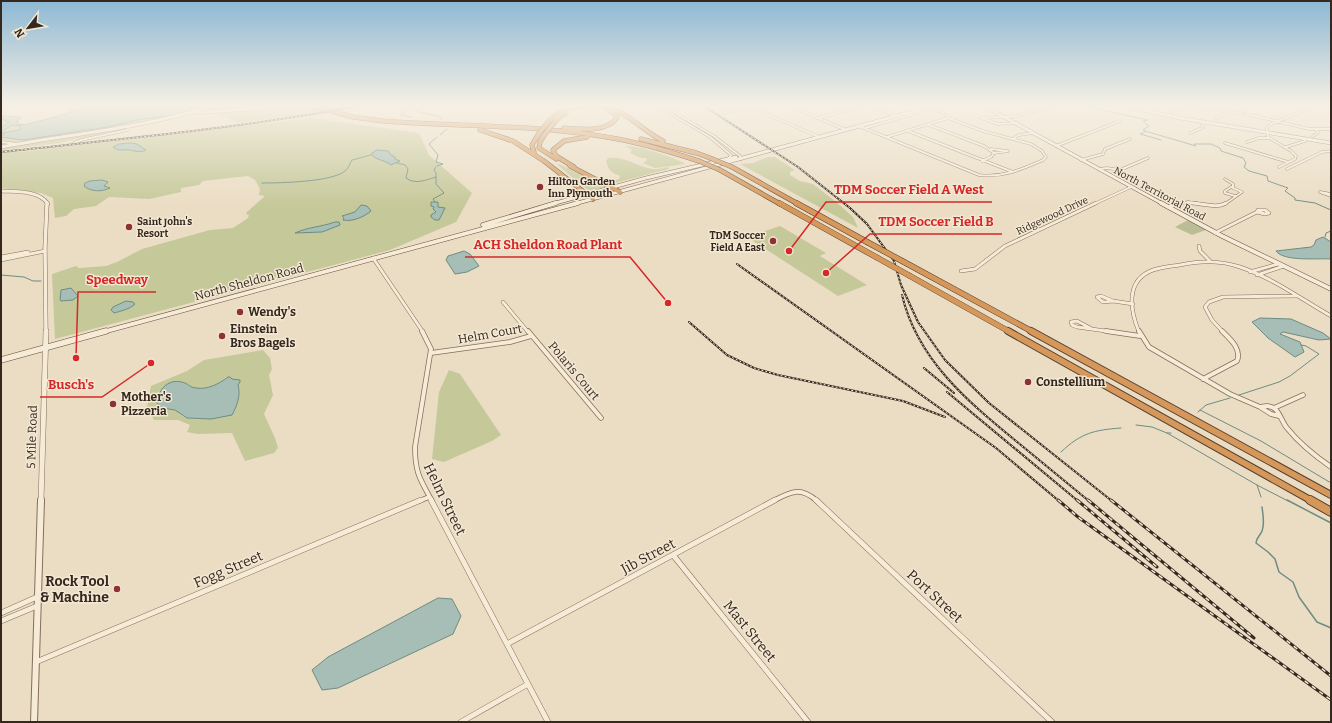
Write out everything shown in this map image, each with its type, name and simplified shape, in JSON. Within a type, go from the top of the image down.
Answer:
[{"type":"highway","points":[[509,140],[519,144],[593,199]]},
{"type":"highway","points":[[534,140],[531,148],[547,164]]},
{"type":"highway","points":[[542,140],[539,144],[541,150],[614,187],[620,192]]},
{"type":"highway","points":[[568,140],[557,145],[553,150],[554,155],[574,167]]},
{"type":"highway","points":[[616,140],[630,141]]},
{"type":"highway","points":[[621,140],[668,150],[720,170],[1331,512]]},
{"type":"highway","points":[[643,140],[696,153]]},
{"type":"highway","points":[[663,140],[732,168],[1331,495]]},
{"type":"main road","name":"North Sheldon Road","points":[[458,235],[532,210],[646,178],[696,165],[767,151],[809,140]]},
{"type":"main road","name":"North Territorial Road","points":[[1045,140],[1215,233],[1331,289]]},
{"type":"main road","name":"North Sheldon Road","points":[[1,360],[671,178],[740,157]]},
{"type":"main road","points":[[696,165],[702,167],[700,170]]},
{"type":"main road","points":[[671,178],[666,175],[690,167]]},
{"type":"main road","points":[[646,178],[657,178],[657,180],[653,182]]},
{"type":"main road","points":[[575,198],[579,200],[578,203]]},
{"type":"main road","points":[[532,210],[539,214]]},
{"type":"street","points":[[1,147],[43,140]]},
{"type":"street","points":[[74,143],[82,140]]},
{"type":"street","points":[[713,140],[731,155],[728,159]]},
{"type":"street","points":[[718,140],[740,157]]},
{"type":"street","points":[[893,140],[969,172],[989,177],[1013,172],[1043,160],[1046,157],[1039,149],[1017,140]]},
{"type":"street","points":[[930,140],[1013,172]]},
{"type":"street","points":[[967,140],[990,149],[1006,150],[1008,152],[994,153],[991,157],[982,160]]},
{"type":"street","points":[[1056,146],[1072,140]]},
{"type":"street","points":[[1081,160],[1103,154],[1105,149],[1128,140]]},
{"type":"street","points":[[1247,142],[1254,140]]},
{"type":"street","points":[[1272,140],[1285,147],[1296,156],[1295,159],[1279,167]]},
{"type":"street","points":[[1312,140],[1331,143]]},
{"type":"street","points":[[1285,147],[1293,146],[1305,141]]},
{"type":"street","points":[[1,142],[17,144]]},
{"type":"street","points":[[1226,143],[1288,162]]},
{"type":"street","points":[[717,144],[723,144]]},
{"type":"street","points":[[990,149],[994,153]]},
{"type":"street","points":[[1287,169],[1322,152],[1331,151]]},
{"type":"street","points":[[1099,169],[1106,168],[1120,170],[1148,158]]},
{"type":"street","points":[[1225,179],[1232,184],[1233,188]]},
{"type":"street","name":"Ridgewood Drive","points":[[961,271],[975,269],[1005,246],[1131,187]]},
{"type":"street","points":[[1168,207],[1180,206],[1194,202],[1223,205],[1242,192],[1229,188],[1225,191],[1235,196]]},
{"type":"street","name":"5 Mile Road","points":[[1,191],[35,195],[43,197],[47,201],[48,220],[45,250],[46,348],[34,722]]},
{"type":"street","points":[[1215,233],[1257,212]]},
{"type":"street","points":[[1199,246],[1200,251],[1210,261]]},
{"type":"street","points":[[1,259],[45,250]]},
{"type":"street","name":"Helm Street","points":[[373,258],[426,337],[431,353],[414,454],[417,473],[548,722]]},
{"type":"street","points":[[1279,416],[1271,414],[1260,407],[1237,398],[1145,344],[1140,336],[1133,304],[1131,294],[1133,286],[1138,278],[1155,269],[1210,261],[1231,265],[1257,275],[1298,296],[1331,316]]},
{"type":"street","points":[[1250,272],[1278,264]]},
{"type":"street","points":[[1257,275],[1284,266]]},
{"type":"street","points":[[1203,379],[1234,363],[1239,357],[1236,346],[1207,314],[1205,307],[1209,302],[1223,297],[1298,296]]},
{"type":"street","points":[[1113,301],[1133,304]]},
{"type":"street","name":"Helm Court","points":[[431,353],[510,342],[531,336],[503,302]]},
{"type":"street","points":[[1092,329],[1077,321],[1071,322],[1072,325],[1077,327],[1140,336]]},
{"type":"street","name":"Polaris Court","points":[[531,336],[601,418]]},
{"type":"street","points":[[1260,407],[1266,406],[1274,408],[1303,394]]},
{"type":"street","points":[[1274,408],[1293,434],[1314,454],[1331,467]]},
{"type":"street","name":"Jib Street","points":[[507,644],[791,492],[800,491]]},
{"type":"street","name":"Port Street","points":[[800,491],[810,495],[1052,722]]},
{"type":"street","name":"Fogg Street","points":[[35,662],[429,497]]},
{"type":"street","name":"Mast Street","points":[[673,555],[808,722]]},
{"type":"street","points":[[1,613],[37,597]]},
{"type":"street","points":[[1,621],[37,606]]},
{"type":"street","points":[[461,722],[528,684]]},
{"type":"green space","points":[[1,140],[75,140],[19,148],[18,152],[124,140],[422,140],[429,155],[472,193],[456,222],[390,250],[55,339],[52,274],[76,266],[79,268],[106,266],[142,249],[210,230],[233,228],[248,218],[249,215],[246,214],[247,212],[265,196],[259,195],[260,189],[255,180],[248,176],[203,181],[199,185],[181,188],[181,192],[149,199],[109,197],[96,206],[74,209],[66,216],[55,218],[53,198],[41,193],[1,188]]},
{"type":"green space","points":[[625,146],[637,147],[655,152],[674,158],[685,164],[655,168],[643,163],[647,160],[646,158],[641,158],[630,153],[632,150]]},
{"type":"green space","points":[[768,157],[775,157],[795,170],[790,172],[790,175],[800,181],[813,184],[835,201],[853,217],[858,228],[740,164],[753,163]]},
{"type":"green space","points":[[608,158],[619,158],[646,168],[658,169],[668,167],[669,169],[615,183],[611,181],[619,179],[620,176],[609,169],[606,161]]},
{"type":"green space","points":[[559,164],[605,187],[589,191],[561,168],[558,165]]},
{"type":"green space","points":[[1188,220],[1206,230],[1192,235],[1175,227]]},
{"type":"green space","points":[[780,226],[826,253],[820,256],[867,285],[838,296],[747,237]]},
{"type":"green space","points":[[263,350],[270,358],[272,369],[269,375],[273,395],[264,414],[278,448],[274,453],[245,461],[232,433],[198,434],[187,432],[190,425],[178,420],[154,420],[147,407],[151,386],[187,371],[204,360]],"holes":[[[228,377],[237,379],[239,394],[235,410],[211,418],[187,418],[171,410],[157,397],[164,387],[168,384],[176,382],[181,382],[193,387],[204,388],[213,386]]]},
{"type":"green space","points":[[449,370],[460,374],[501,435],[492,441],[444,462],[432,459],[439,392]]},
{"type":"shaded area","points":[[119,144],[137,144],[146,150],[139,152],[119,150],[113,147]]},
{"type":"shaded area","points":[[377,150],[388,151],[395,157],[395,159],[400,161],[391,165],[378,159],[371,154]]},
{"type":"shaded area","points":[[102,180],[108,182],[104,186],[110,188],[97,191],[84,186],[85,183],[90,181]]},
{"type":"shaded area","points":[[431,202],[438,202],[438,207],[445,208],[439,220],[435,220],[431,217],[431,215],[436,212],[433,209],[434,207],[431,206]]},
{"type":"shaded area","points":[[361,205],[367,206],[371,211],[358,218],[343,220],[344,218],[342,216],[355,212]]},
{"type":"shaded area","points":[[339,222],[340,225],[322,232],[295,233],[305,229]]},
{"type":"shaded area","points":[[1323,237],[1331,242],[1331,259],[1302,259],[1286,257],[1276,251],[1311,247],[1314,245],[1316,240]]},
{"type":"shaded area","points":[[464,251],[470,254],[479,266],[467,272],[455,274],[446,260],[448,256]]},
{"type":"shaded area","points":[[71,288],[78,296],[73,300],[61,301],[61,290]]},
{"type":"shaded area","points":[[126,301],[133,302],[135,304],[128,309],[114,313],[111,310],[113,307]]},
{"type":"shaded area","points":[[1260,318],[1291,319],[1323,333],[1331,339],[1319,340],[1283,332],[1280,334],[1300,342],[1304,352],[1295,357],[1268,338],[1252,322]]},
{"type":"shaded area","points":[[228,377],[240,380],[238,385],[238,400],[232,415],[211,419],[187,418],[175,410],[162,408],[157,403],[162,389],[169,383],[179,382],[185,383],[194,388],[204,388],[217,384]]},
{"type":"shaded area","points":[[438,598],[452,599],[461,616],[453,634],[338,688],[322,690],[312,670],[328,657]]},
{"type":"waterway","points":[[434,140],[429,144],[438,155],[436,162],[443,164],[437,166]]},
{"type":"waterway","points":[[1175,140],[1196,146],[1194,144],[1211,144],[1220,148],[1221,151],[1243,158],[1246,163],[1244,167],[1249,171],[1267,176],[1268,181],[1288,188],[1285,191],[1295,198],[1295,200],[1315,203],[1331,210]]},
{"type":"waterway","points":[[262,183],[281,183],[329,178],[345,171],[352,160],[371,155]]},
{"type":"waterway","points":[[397,163],[405,165],[408,169],[406,178],[409,180],[417,182],[436,177]]},
{"type":"waterway","points":[[436,167],[434,170],[436,177]]},
{"type":"waterway","points":[[435,202],[433,199],[444,193],[436,184],[436,177]]},
{"type":"waterway","points":[[1325,237],[1326,233],[1331,231]]},
{"type":"waterway","points":[[1,275],[24,277],[33,281],[41,281]]},
{"type":"waterway","points":[[1239,395],[1279,382],[1290,376],[1319,354],[1306,346],[1301,345]]},
{"type":"waterway","points":[[1200,410],[1206,405],[1230,398]]},
{"type":"waterway","points":[[1200,410],[1261,441],[1331,483]]},
{"type":"waterway","points":[[1136,425],[1152,427],[1167,433]]},
{"type":"waterway","points":[[1061,452],[1075,441],[1095,431],[1121,428]]},
{"type":"waterway","points":[[1167,433],[1257,485]]},
{"type":"waterway","points":[[1257,485],[1288,501]]},
{"type":"waterway","points":[[1257,485],[1261,497]]},
{"type":"waterway","points":[[1287,500],[1331,523]]},
{"type":"waterway","points":[[1262,507],[1264,519],[1262,531],[1256,543],[1275,559],[1279,572],[1293,582],[1299,597],[1317,622],[1331,628]]},
{"type":"railway","points":[[1,152],[119,140]]},
{"type":"railway","points":[[756,140],[798,167],[850,208],[867,224],[894,261],[901,285],[918,322],[945,360],[989,403],[1112,501]]},
{"type":"railway","points":[[737,264],[996,448],[1059,501]]},
{"type":"railway","points":[[902,295],[909,318],[919,339],[946,377],[962,394],[998,426],[1089,501]]},
{"type":"railway","points":[[689,322],[727,355],[754,368],[778,375],[903,401],[945,417]]},
{"type":"railway","points":[[924,368],[954,393]]},
{"type":"railway","points":[[947,392],[1078,501]]},
{"type":"railway","points":[[1058,500],[1078,517],[1331,700]]},
{"type":"railway","points":[[1077,500],[1157,567]]},
{"type":"railway","points":[[1088,500],[1254,638]]},
{"type":"railway","points":[[1111,500],[1331,676]]},
{"type":"place","name":"Hilton Garden Inn Plymouth","points":[[540,187]]},
{"type":"place","name":"Saint John's Resort","points":[[129,227]]},
{"type":"place","name":"TDM Soccer Field A East","points":[[773,241]]},
{"type":"place","name":"TDM Soccer Field A West","points":[[789,251]]},
{"type":"place","name":"TDM Soccer Field B","points":[[826,273]]},
{"type":"place","name":"ACH Sheldon Road Plant","points":[[668,303]]},
{"type":"place","name":"Wendy's","points":[[240,312]]},
{"type":"place","name":"Einstein Bros Bagels","points":[[222,336]]},
{"type":"place","name":"Speedway","points":[[76,358]]},
{"type":"place","name":"Busch's","points":[[151,363]]},
{"type":"place","name":"Constellium","points":[[1028,382]]},
{"type":"place","name":"Mother's Pizzeria","points":[[113,404]]},
{"type":"place","name":"Rock Tool & Machine","points":[[117,589]]}]
